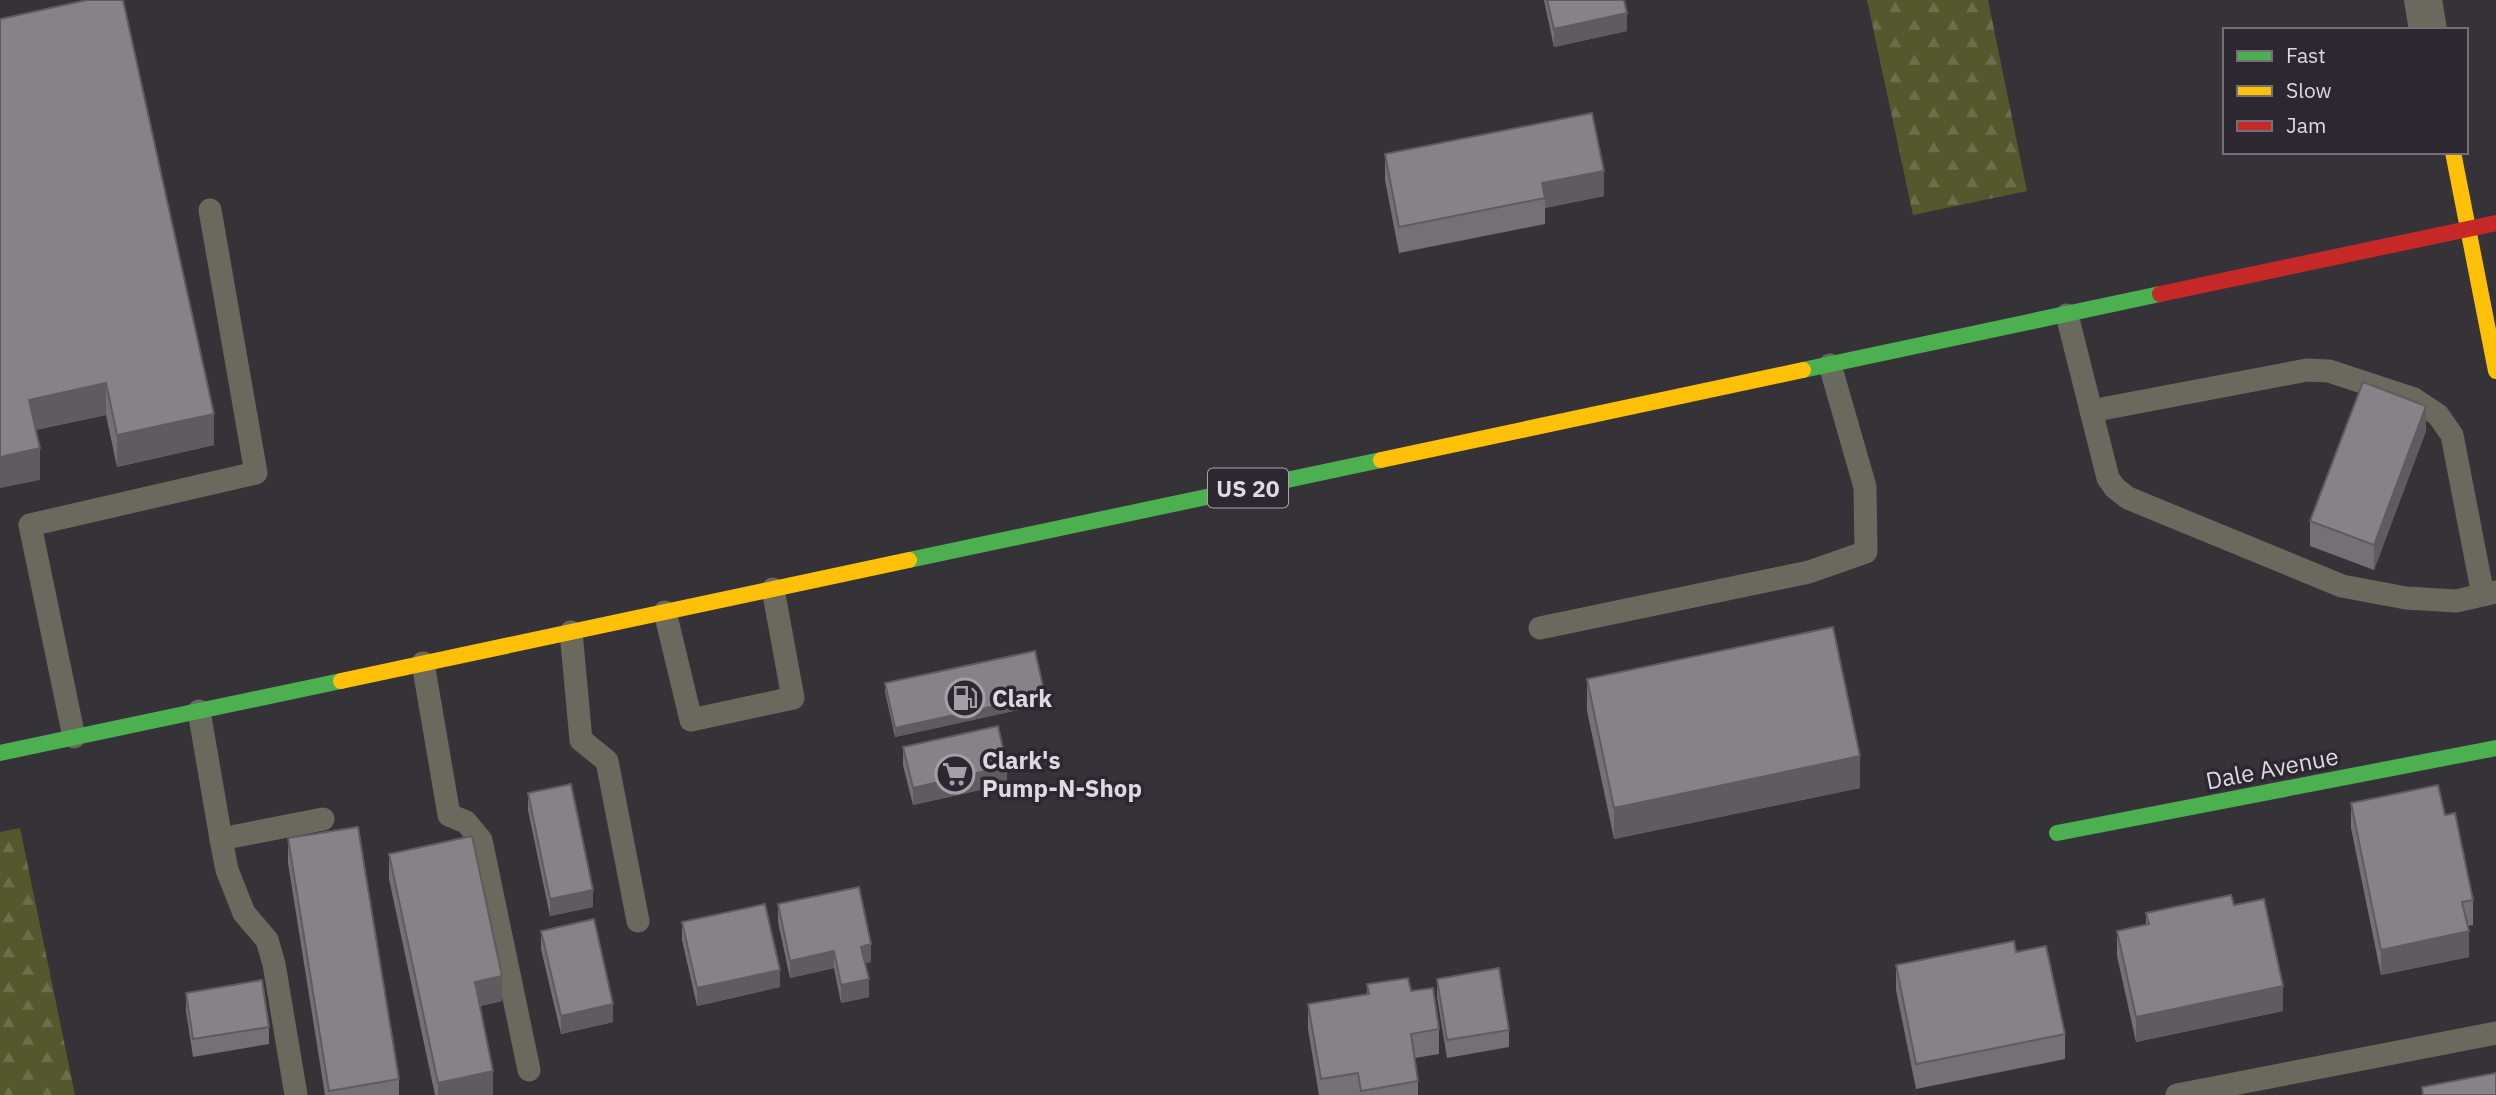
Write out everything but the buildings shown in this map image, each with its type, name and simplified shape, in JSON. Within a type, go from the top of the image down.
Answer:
[{"type":"main road","points":[[2453,154],[2496,372]]},
{"type":"main road","name":"US 20","points":[[0,753],[2496,223]]},
{"type":"main road","name":"Dale Avenue","points":[[2057,833],[2496,748]]},
{"type":"street","points":[[2423,0],[2428,28]]},
{"type":"lane","points":[[74,737],[30,525],[256,473],[210,209]]},
{"type":"lane","points":[[2067,315],[2091,411],[2108,478],[2115,488],[2128,498],[2342,586],[2431,600],[2456,601],[2490,594],[2452,435],[2438,415],[2414,400],[2329,371],[2307,370],[2091,411]]},
{"type":"lane","points":[[1540,628],[1809,572],[1866,552],[1865,486],[1830,365]]},
{"type":"lane","points":[[666,612],[691,720],[793,698],[773,589]]},
{"type":"lane","points":[[571,632],[581,740],[607,761],[638,921]]},
{"type":"lane","points":[[423,663],[449,815],[466,822],[481,840],[529,1070]]},
{"type":"lane","points":[[199,711],[226,870],[244,913],[267,940],[274,964],[296,1095]]},
{"type":"lane","points":[[221,839],[323,819]]},
{"type":"lane","points":[[2177,1095],[2496,1033]]},
{"type":"green space","points":[[1867,0],[1988,0],[2027,191],[1913,215]]},
{"type":"green space","points":[[20,828],[75,1095],[0,1095],[0,832]]},
{"type":"traffic: fast","points":[[1803,370],[2160,294]]},
{"type":"traffic: fast","points":[[909,560],[1381,460]]},
{"type":"traffic: fast","points":[[0,753],[341,681]]},
{"type":"traffic: fast","points":[[2057,833],[2496,748]]},
{"type":"traffic: slow","points":[[2453,154],[2496,371]]},
{"type":"traffic: slow","points":[[1381,460],[1803,370]]},
{"type":"traffic: slow","points":[[341,681],[909,560]]},
{"type":"traffic: jam","points":[[2160,294],[2496,223]]},
{"type":"place","name":"Clark","points":[[965,698]]},
{"type":"place","name":"Clark's Pump-N-Shop","points":[[955,774]]}]
